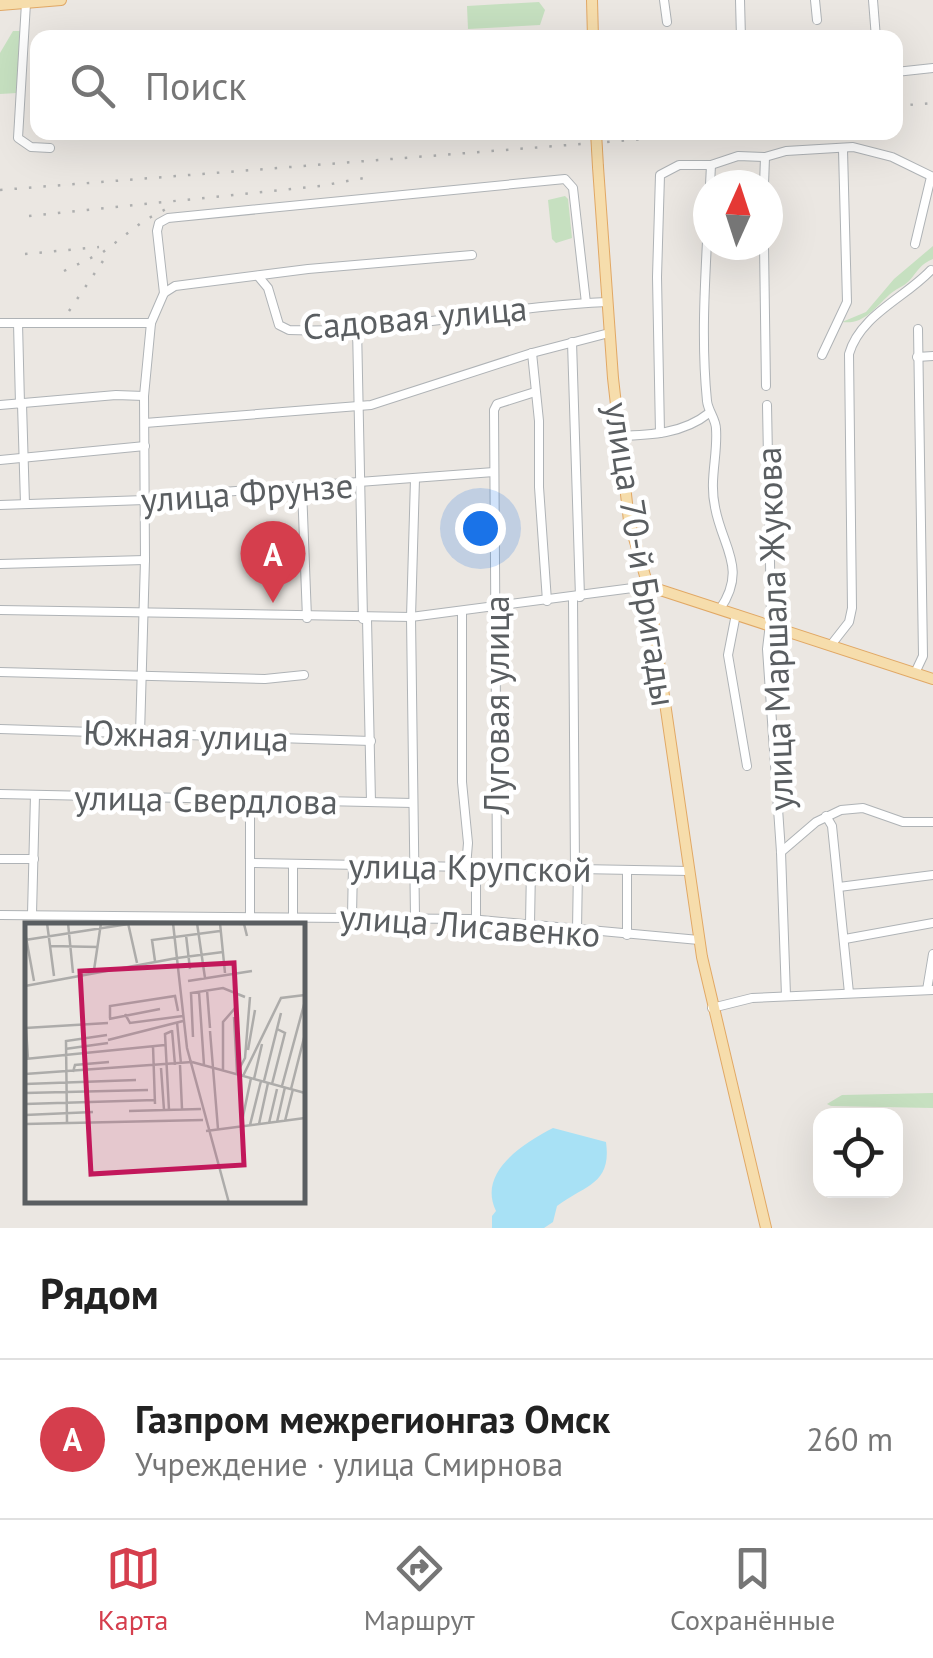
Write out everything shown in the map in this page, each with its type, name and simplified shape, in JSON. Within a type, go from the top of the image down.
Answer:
[{"type":"main road","points":[[0,5],[61,0]]},
{"type":"main road","points":[[592,0],[593,30]]},
{"type":"main road","name":"улица 70-й Бригады","points":[[596,140],[618,436],[633,544],[648,586],[712,1008],[766,1228]]},
{"type":"main road","points":[[648,586],[933,679]]},
{"type":"street","points":[[664,0],[666,22]]},
{"type":"street","points":[[740,0],[741,30]]},
{"type":"street","points":[[815,0],[816,20]]},
{"type":"street","points":[[873,0],[875,30]]},
{"type":"street","points":[[26,3],[18,138],[31,146],[50,148]]},
{"type":"street","points":[[903,71],[933,68]]},
{"type":"street","points":[[660,433],[660,175],[679,166],[711,165],[738,156],[765,157],[786,151],[853,147],[874,150],[932,177],[915,244]]},
{"type":"street","points":[[822,356],[847,302],[843,150]]},
{"type":"street","points":[[765,157],[765,170]]},
{"type":"street","points":[[711,165],[711,170]]},
{"type":"street","points":[[140,734],[144,396],[151,322],[164,293],[159,223],[168,218],[566,179],[573,188],[586,303]]},
{"type":"street","points":[[164,293],[174,286],[472,256]]},
{"type":"street","points":[[706,260],[704,319],[709,414],[717,427],[712,469],[714,502],[733,564],[732,587],[720,609]]},
{"type":"street","points":[[764,260],[766,386]]},
{"type":"street","points":[[831,646],[849,622],[852,608],[848,354],[867,323],[931,270]]},
{"type":"street","name":"Садовая улица","points":[[258,276],[268,288],[276,320],[283,328],[310,331],[607,302]]},
{"type":"street","points":[[0,323],[151,322]]},
{"type":"street","points":[[18,323],[25,504]]},
{"type":"street","points":[[357,327],[372,802]]},
{"type":"street","points":[[918,329],[923,656]]},
{"type":"street","points":[[145,423],[360,406],[609,332]]},
{"type":"street","points":[[572,342],[577,930]]},
{"type":"street","points":[[532,353],[547,601]]},
{"type":"street","points":[[918,356],[933,356]]},
{"type":"street","name":"Луговая улица","points":[[497,867],[494,406],[535,392]]},
{"type":"street","points":[[0,405],[144,396]]},
{"type":"street","name":"улица Маршала Жукова","points":[[767,405],[767,649],[786,996]]},
{"type":"street","points":[[618,436],[660,433],[698,422],[709,414]]},
{"type":"street","points":[[0,460],[145,446]]},
{"type":"street","name":"улица Фрунзе","points":[[0,505],[145,500],[494,472]]},
{"type":"street","points":[[414,918],[411,618],[415,479]]},
{"type":"street","points":[[302,488],[307,618]]},
{"type":"street","points":[[0,564],[145,560]]},
{"type":"street","points":[[0,610],[411,618],[648,586]]},
{"type":"street","points":[[462,612],[462,770],[476,920]]},
{"type":"street","points":[[736,614],[728,655],[747,766]]},
{"type":"street","points":[[915,673],[923,656],[933,647]]},
{"type":"street","points":[[0,672],[265,680],[304,675]]},
{"type":"street","name":"Южная улица","points":[[0,730],[371,741]]},
{"type":"street","name":"улица Свердлова","points":[[0,794],[413,803]]},
{"type":"street","points":[[32,914],[34,795]]},
{"type":"street","points":[[250,800],[250,916]]},
{"type":"street","points":[[826,816],[863,808],[903,822],[933,822]]},
{"type":"street","name":"улица Маршала Жукова","points":[[781,852],[826,816],[832,826],[849,994]]},
{"type":"street","points":[[0,859],[34,859]]},
{"type":"street","name":"улица Крупской","points":[[250,863],[690,871]]},
{"type":"street","points":[[293,864],[293,916]]},
{"type":"street","points":[[352,916],[353,865]]},
{"type":"street","points":[[530,924],[531,867]]},
{"type":"street","points":[[626,870],[627,935]]},
{"type":"street","points":[[838,887],[933,874]]},
{"type":"street","name":"улица Лисавенко","points":[[0,915],[476,920],[699,940]]},
{"type":"street","points":[[845,939],[933,924]]},
{"type":"street","points":[[712,1008],[741,1000],[786,996],[930,990],[933,954]]},
{"type":"green space","points":[[539,2],[545,10],[540,25],[468,29],[467,6]]},
{"type":"green space","points":[[13,31],[23,31],[17,93],[0,94],[0,53]]},
{"type":"green space","points":[[565,196],[572,238],[556,243],[552,239],[548,200]]},
{"type":"green space","points":[[933,246],[933,259],[907,283],[862,318],[842,322],[866,312],[894,279]]},
{"type":"green space","points":[[933,1093],[933,1108],[827,1104],[842,1095]]},
{"type":"water","points":[[553,1128],[606,1142],[607,1156],[600,1176],[557,1206],[553,1222],[544,1228],[492,1228],[496,1211],[493,1184],[498,1172],[517,1151]]},
{"type":"railway","points":[[903,105],[933,103]]},
{"type":"railway","points":[[0,190],[631,140]]},
{"type":"railway","points":[[29,216],[364,178]]},
{"type":"railway","points":[[64,271],[103,252],[145,220],[170,207]]},
{"type":"railway","points":[[25,254],[99,247]]},
{"type":"railway","points":[[69,311],[109,252]]},
{"type":"place","name":"Газпром межрегионгаз Омск","points":[[273,603]]}]
